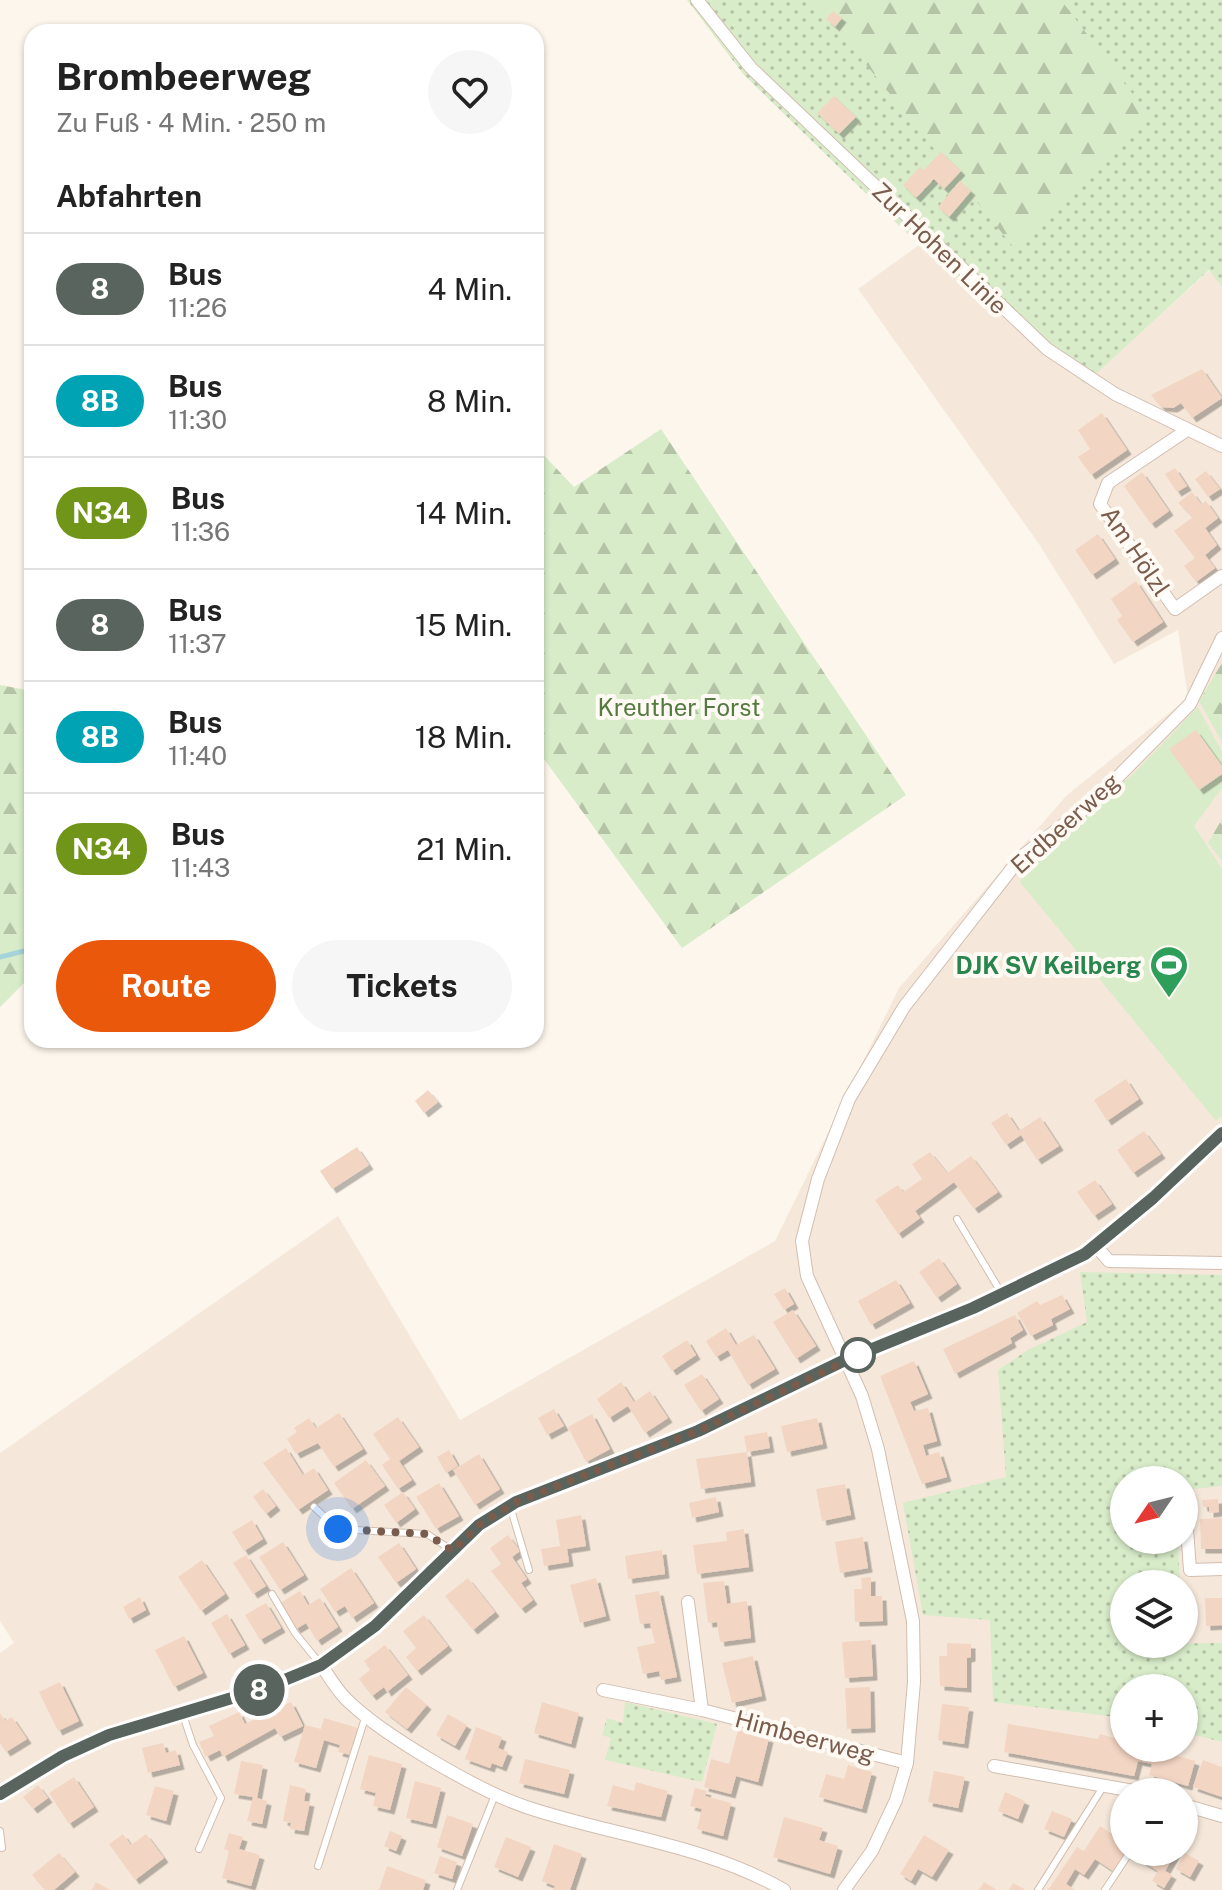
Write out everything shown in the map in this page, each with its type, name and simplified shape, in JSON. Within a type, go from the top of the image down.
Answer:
[{"type":"street","name":"Zur Hohen Linie","points":[[697,0],[751,68],[1047,349],[1115,394],[1222,446]]},
{"type":"street","name":"Am Hölzl","points":[[1187,430],[1108,483],[1100,504],[1175,609],[1222,576]]},
{"type":"street","name":"Erdbeerweg","points":[[844,1890],[872,1851],[896,1800],[907,1763],[914,1682],[913,1621],[878,1449],[862,1396],[807,1276],[802,1241],[818,1179],[849,1099],[904,1007],[1021,857],[1091,804],[1190,704],[1222,638]]},
{"type":"street","points":[[0,1794],[63,1756],[109,1735],[183,1715],[292,1679],[321,1665],[375,1626],[479,1525],[510,1506],[698,1431],[845,1360],[1002,1294],[1091,1250],[1222,1133]]},
{"type":"street","points":[[1091,1250],[1109,1261],[1222,1263]]},
{"type":"street","points":[[1189,1554],[1190,1570],[1222,1569]]},
{"type":"street","name":"Himbeerweg","points":[[688,1602],[702,1710]]},
{"type":"street","points":[[321,1665],[345,1698],[366,1715],[495,1795],[530,1808],[744,1867],[784,1890]]},
{"type":"street","name":"Himbeerweg","points":[[603,1690],[702,1710],[907,1763]]},
{"type":"street","points":[[994,1766],[1110,1784]]},
{"type":"street","points":[[1198,1809],[1222,1816]]},
{"type":"lane","points":[[957,1219],[1002,1294]]},
{"type":"lane","points":[[510,1506],[529,1570]]},
{"type":"lane","points":[[314,1507],[338,1529],[427,1534],[453,1551]]},
{"type":"lane","points":[[272,1594],[295,1633],[321,1665]]},
{"type":"lane","points":[[183,1715],[193,1745],[221,1798],[199,1849]]},
{"type":"lane","points":[[318,1866],[366,1715]]},
{"type":"lane","points":[[1038,1890],[1105,1783]]},
{"type":"lane","points":[[457,1890],[495,1795]]},
{"type":"lane","points":[[0,1831],[2,1848]]},
{"type":"lane","points":[[1105,1890],[1121,1866]]},
{"type":"shaded area","points":[[919,245],[1085,383],[1210,270],[1222,287],[1222,1890],[0,1890],[0,1653],[14,1643],[0,1621],[0,1453],[338,1216],[460,1420],[775,1241],[899,988],[1067,795],[1188,698],[1178,630],[1114,664],[1039,544],[858,289]]},
{"type":"green space","points":[[687,0],[1222,0],[1222,287],[1209,270],[1085,384],[919,245],[744,75]]},
{"type":"green space","points":[[814,0],[1061,0],[1147,113],[1015,249]]},
{"type":"green space","name":"Kreuther Forst","points":[[661,429],[906,795],[682,948],[544,759],[544,455],[574,487]]},
{"type":"green space","points":[[1222,663],[1222,742],[1199,701]]},
{"type":"green space","points":[[0,685],[24,690],[24,983],[0,1007]]},
{"type":"green space","name":"DJK SV Keilberg","points":[[1198,707],[1222,752],[1222,788],[1194,826],[1222,869],[1222,1115],[1216,1121],[1020,882],[1039,852],[1132,775]]},
{"type":"green space","points":[[1222,819],[1222,861],[1208,843]]},
{"type":"green space","points":[[1080,1272],[1222,1275],[1222,1486],[1198,1489],[1198,1466],[1110,1466],[1110,1554],[1179,1554],[1179,1570],[1110,1570],[1110,1658],[1198,1658],[1198,1643],[1222,1643],[1222,1742],[1198,1736],[1198,1674],[1110,1674],[1110,1716],[993,1702],[990,1620],[923,1615],[903,1503],[1006,1477],[998,1370],[1028,1350],[1087,1322]]},
{"type":"green space","points":[[625,1702],[717,1724],[702,1782],[605,1760],[611,1738],[602,1735],[607,1718],[623,1723]]},
{"type":"building","points":[[833,11],[842,18],[835,27],[826,19]]},
{"type":"building","points":[[834,96],[856,117],[839,134],[817,113]]},
{"type":"building","points":[[941,152],[961,171],[944,189],[934,179],[916,198],[903,185],[920,167],[924,170]]},
{"type":"building","points":[[960,181],[971,191],[949,217],[938,207]]},
{"type":"building","points":[[1202,369],[1222,398],[1192,418],[1181,403],[1173,408],[1161,407],[1151,395]]},
{"type":"building","points":[[1102,413],[1127,450],[1091,475],[1078,457],[1090,449],[1078,430]]},
{"type":"building","points":[[1175,468],[1187,486],[1177,492],[1165,474]]},
{"type":"building","points":[[1206,471],[1220,489],[1208,497],[1195,479]]},
{"type":"building","points":[[1142,472],[1169,511],[1151,524],[1124,486]]},
{"type":"building","points":[[1192,492],[1201,504],[1206,501],[1218,518],[1205,528],[1217,545],[1205,555],[1215,568],[1196,582],[1184,566],[1195,558],[1174,531],[1193,517],[1178,503]]},
{"type":"building","points":[[1098,534],[1115,559],[1092,575],[1075,550]]},
{"type":"building","points":[[1136,581],[1163,622],[1133,642],[1117,620],[1122,616],[1111,599]]},
{"type":"building","points":[[1196,730],[1222,766],[1222,774],[1199,790],[1169,749]]},
{"type":"building","points":[[1126,1079],[1139,1099],[1107,1121],[1094,1100]]},
{"type":"building","points":[[428,1090],[438,1102],[424,1113],[415,1101]]},
{"type":"building","points":[[1007,1113],[1019,1131],[1040,1117],[1059,1146],[1037,1160],[1021,1135],[1006,1145],[991,1123]]},
{"type":"building","points":[[1144,1131],[1161,1154],[1133,1173],[1117,1150]]},
{"type":"building","points":[[357,1147],[369,1165],[332,1189],[320,1171]]},
{"type":"building","points":[[930,1152],[947,1173],[971,1156],[998,1192],[974,1209],[954,1182],[915,1211],[920,1218],[898,1234],[875,1200],[898,1185],[903,1192],[922,1179],[912,1164]]},
{"type":"building","points":[[1095,1180],[1112,1204],[1094,1216],[1077,1192]]},
{"type":"building","points":[[939,1258],[957,1284],[937,1298],[919,1272]]},
{"type":"building","points":[[896,1280],[910,1303],[871,1325],[858,1301]]},
{"type":"building","points":[[785,1288],[794,1304],[784,1310],[774,1294]]},
{"type":"building","points":[[1062,1295],[1070,1309],[1051,1319],[1053,1325],[1031,1336],[1017,1313],[1037,1301],[1040,1305]]},
{"type":"building","points":[[793,1310],[816,1346],[796,1359],[773,1322]]},
{"type":"building","points":[[1015,1315],[1023,1330],[1010,1338],[1012,1343],[955,1374],[943,1349]]},
{"type":"building","points":[[726,1328],[736,1345],[754,1335],[775,1369],[748,1385],[728,1350],[716,1357],[706,1341]]},
{"type":"building","points":[[687,1340],[696,1355],[672,1371],[662,1356]]},
{"type":"building","points":[[914,1361],[928,1394],[910,1402],[914,1411],[928,1408],[937,1441],[923,1445],[926,1456],[939,1452],[947,1477],[922,1484],[880,1376]]},
{"type":"building","points":[[702,1374],[719,1399],[701,1411],[684,1385]]},
{"type":"building","points":[[621,1382],[634,1402],[650,1391],[668,1418],[645,1433],[628,1406],[609,1418],[597,1399]]},
{"type":"building","points":[[554,1409],[564,1426],[547,1435],[538,1418]]},
{"type":"building","points":[[339,1413],[363,1449],[334,1467],[318,1443],[296,1454],[287,1439],[297,1432],[294,1428],[309,1418],[316,1428]]},
{"type":"building","points":[[592,1414],[610,1449],[586,1462],[568,1427]]},
{"type":"building","points":[[398,1417],[419,1447],[399,1461],[412,1480],[398,1489],[382,1465],[390,1459],[373,1434]]},
{"type":"building","points":[[817,1418],[823,1444],[787,1452],[781,1426]]},
{"type":"building","points":[[767,1432],[770,1448],[747,1452],[744,1436]]},
{"type":"building","points":[[286,1448],[303,1475],[314,1468],[328,1490],[298,1510],[263,1463]]},
{"type":"building","points":[[449,1450],[458,1466],[446,1473],[437,1457]]},
{"type":"building","points":[[747,1452],[751,1482],[701,1489],[696,1459]]},
{"type":"building","points":[[479,1454],[500,1489],[475,1505],[453,1470]]},
{"type":"building","points":[[366,1460],[385,1486],[352,1509],[334,1483]]},
{"type":"building","points":[[439,1483],[459,1516],[436,1529],[416,1497]]},
{"type":"building","points":[[845,1484],[851,1515],[822,1521],[816,1489]]},
{"type":"building","points":[[263,1489],[276,1506],[266,1514],[253,1497]]},
{"type":"building","points":[[403,1492],[415,1509],[396,1523],[384,1505]]},
{"type":"building","points":[[716,1497],[719,1512],[692,1518],[689,1503]]},
{"type":"building","points":[[1218,1499],[1219,1512],[1209,1513],[1209,1507],[1203,1507],[1202,1500]]},
{"type":"building","points":[[581,1515],[586,1546],[567,1549],[569,1562],[544,1566],[541,1549],[560,1546],[556,1520]]},
{"type":"building","points":[[1222,1518],[1222,1549],[1201,1549],[1200,1519]]},
{"type":"building","points":[[252,1520],[263,1539],[244,1551],[232,1532]]},
{"type":"building","points":[[744,1529],[749,1567],[697,1574],[693,1545],[727,1541],[726,1532]]},
{"type":"building","points":[[508,1535],[520,1551],[512,1557],[527,1579],[521,1583],[533,1600],[521,1609],[491,1571],[501,1564],[490,1548]]},
{"type":"building","points":[[863,1537],[868,1568],[840,1573],[835,1542]]},
{"type":"building","points":[[283,1542],[304,1575],[280,1590],[259,1557]]},
{"type":"building","points":[[399,1543],[416,1569],[396,1583],[378,1557]]},
{"type":"building","points":[[662,1550],[665,1574],[628,1579],[625,1556]]},
{"type":"building","points":[[246,1555],[266,1586],[253,1594],[233,1563]]},
{"type":"building","points":[[202,1560],[225,1594],[201,1611],[178,1577]]},
{"type":"building","points":[[351,1568],[374,1603],[352,1618],[345,1606],[335,1612],[320,1589]]},
{"type":"building","points":[[871,1577],[871,1596],[882,1596],[883,1621],[855,1622],[854,1589],[862,1589],[861,1578]]},
{"type":"building","points":[[468,1578],[495,1612],[473,1630],[445,1596]]},
{"type":"building","points":[[596,1578],[606,1616],[580,1623],[570,1585]]},
{"type":"building","points":[[724,1581],[727,1604],[747,1601],[751,1638],[720,1642],[717,1622],[708,1623],[703,1583]]},
{"type":"building","points":[[300,1591],[308,1605],[320,1598],[338,1627],[317,1641],[306,1623],[296,1629],[280,1603]]},
{"type":"building","points":[[659,1591],[677,1677],[661,1680],[659,1671],[643,1674],[637,1647],[655,1643],[650,1623],[640,1624],[635,1595]]},
{"type":"building","points":[[140,1597],[146,1610],[129,1619],[123,1607]]},
{"type":"building","points":[[1205,1598],[1222,1598],[1222,1625],[1206,1626]]},
{"type":"building","points":[[266,1603],[281,1628],[260,1640],[245,1615]]},
{"type":"building","points":[[227,1614],[245,1645],[229,1654],[211,1623]]},
{"type":"building","points":[[424,1615],[448,1646],[417,1671],[406,1657],[416,1648],[403,1631]]},
{"type":"building","points":[[184,1636],[203,1673],[174,1687],[155,1650]]},
{"type":"building","points":[[871,1640],[873,1676],[845,1678],[842,1642]]},
{"type":"building","points":[[947,1643],[971,1644],[971,1657],[967,1658],[967,1688],[940,1686],[939,1656],[947,1656]]},
{"type":"building","points":[[385,1645],[408,1675],[387,1692],[384,1687],[372,1696],[359,1679],[370,1670],[364,1661]]},
{"type":"building","points":[[753,1656],[762,1696],[732,1703],[722,1663]]},
{"type":"building","points":[[60,1682],[79,1721],[58,1731],[39,1692]]},
{"type":"building","points":[[406,1687],[427,1705],[407,1729],[385,1712]]},
{"type":"building","points":[[870,1687],[871,1728],[847,1729],[845,1688]]},
{"type":"building","points":[[291,1702],[303,1726],[280,1737],[275,1728],[223,1757],[220,1750],[206,1757],[199,1742],[214,1736],[209,1726],[239,1712],[245,1724]]},
{"type":"building","points":[[542,1702],[579,1713],[571,1744],[534,1733]]},
{"type":"building","points":[[942,1704],[969,1707],[964,1744],[938,1740]]},
{"type":"building","points":[[0,1713],[5,1721],[12,1717],[27,1739],[6,1752],[0,1743]]},
{"type":"building","points":[[448,1714],[467,1725],[455,1746],[436,1735]]},
{"type":"building","points":[[324,1718],[358,1728],[351,1755],[338,1752],[340,1745],[324,1740],[316,1768],[294,1762],[305,1725],[321,1729]]},
{"type":"building","points":[[1008,1724],[1098,1739],[1100,1734],[1110,1737],[1110,1762],[1138,1762],[1134,1776],[1004,1752]]},
{"type":"building","points":[[476,1727],[502,1737],[498,1748],[508,1752],[502,1767],[492,1763],[490,1768],[465,1759]]},
{"type":"building","points":[[738,1730],[769,1738],[758,1782],[736,1776],[731,1794],[704,1787],[711,1759],[729,1764]]},
{"type":"building","points":[[163,1743],[166,1753],[176,1750],[180,1765],[148,1773],[142,1748]]},
{"type":"building","points":[[369,1755],[402,1764],[390,1810],[373,1806],[376,1793],[360,1789]]},
{"type":"building","points":[[525,1759],[570,1770],[564,1794],[519,1783]]},
{"type":"building","points":[[1203,1760],[1222,1767],[1222,1797],[1198,1789],[1196,1778]]},
{"type":"building","points":[[241,1761],[263,1765],[257,1798],[267,1801],[262,1824],[247,1821],[253,1797],[234,1794]]},
{"type":"building","points":[[1143,1762],[1195,1762],[1190,1778],[1149,1775],[1152,1764]]},
{"type":"building","points":[[848,1765],[872,1772],[862,1809],[819,1797],[826,1774],[844,1779]]},
{"type":"building","points":[[934,1771],[965,1777],[958,1808],[928,1802]]},
{"type":"building","points":[[74,1777],[94,1807],[69,1824],[49,1793]]},
{"type":"building","points":[[415,1781],[441,1788],[432,1824],[406,1818]]},
{"type":"building","points":[[636,1782],[668,1791],[661,1817],[607,1806],[613,1785],[634,1791]]},
{"type":"building","points":[[38,1785],[48,1798],[33,1809],[23,1797]]},
{"type":"building","points":[[290,1785],[306,1789],[304,1801],[310,1802],[304,1831],[290,1829],[291,1823],[283,1821]]},
{"type":"building","points":[[155,1786],[174,1791],[166,1821],[146,1815]]},
{"type":"building","points":[[695,1788],[707,1791],[705,1796],[731,1803],[723,1836],[697,1829],[702,1809],[690,1806]]},
{"type":"building","points":[[1005,1792],[1025,1801],[1018,1819],[998,1811]]},
{"type":"building","points":[[1052,1811],[1072,1819],[1064,1837],[1044,1829]]},
{"type":"building","points":[[447,1815],[473,1824],[462,1856],[437,1847]]},
{"type":"building","points":[[784,1817],[823,1828],[819,1840],[838,1846],[830,1874],[773,1857]]},
{"type":"building","points":[[1100,1826],[1110,1833],[1110,1866],[1116,1866],[1113,1871],[1095,1859],[1084,1875],[1075,1869],[1066,1884],[1075,1890],[1048,1890],[1077,1847],[1084,1851]]},
{"type":"building","points":[[390,1831],[402,1836],[396,1851],[384,1846]]},
{"type":"building","points":[[229,1833],[243,1837],[239,1849],[260,1855],[251,1886],[222,1878],[229,1851],[224,1849]]},
{"type":"building","points":[[123,1834],[131,1845],[146,1834],[164,1858],[135,1880],[109,1844]]},
{"type":"building","points":[[924,1835],[949,1850],[932,1877],[918,1869],[911,1881],[900,1874]]},
{"type":"building","points":[[506,1837],[531,1847],[518,1877],[494,1867]]},
{"type":"building","points":[[554,1844],[582,1854],[570,1890],[553,1890],[555,1886],[542,1881]]},
{"type":"building","points":[[59,1853],[75,1872],[54,1890],[45,1890],[32,1875]]},
{"type":"building","points":[[440,1856],[457,1862],[452,1879],[434,1873]]},
{"type":"building","points":[[387,1866],[426,1880],[423,1890],[379,1890]]},
{"type":"building","points":[[1150,1866],[1168,1866],[1165,1871],[1172,1875],[1164,1888],[1152,1881],[1158,1871]]},
{"type":"building","points":[[1178,1866],[1196,1866],[1190,1877],[1176,1869]]},
{"type":"building","points":[[96,1882],[110,1890],[92,1890]]},
{"type":"building","points":[[984,1882],[997,1890],[979,1890]]},
{"type":"building","points":[[1013,1883],[1026,1890],[1009,1890]]},
{"type":"waterway","points":[[0,957],[24,951]]},
{"type":"bus line","name":"8","points":[[0,1794],[63,1756],[109,1735],[265,1688],[321,1665],[375,1626],[479,1525],[516,1502],[698,1431],[845,1360],[973,1308],[1085,1254],[1153,1198],[1222,1133]]},
{"type":"place","name":"DJK SV Keilberg","points":[[1169,999]]},
{"type":"route","points":[[338,1529],[427,1534],[453,1551],[479,1525],[516,1502],[698,1431],[870,1350],[858,1355]]}]
